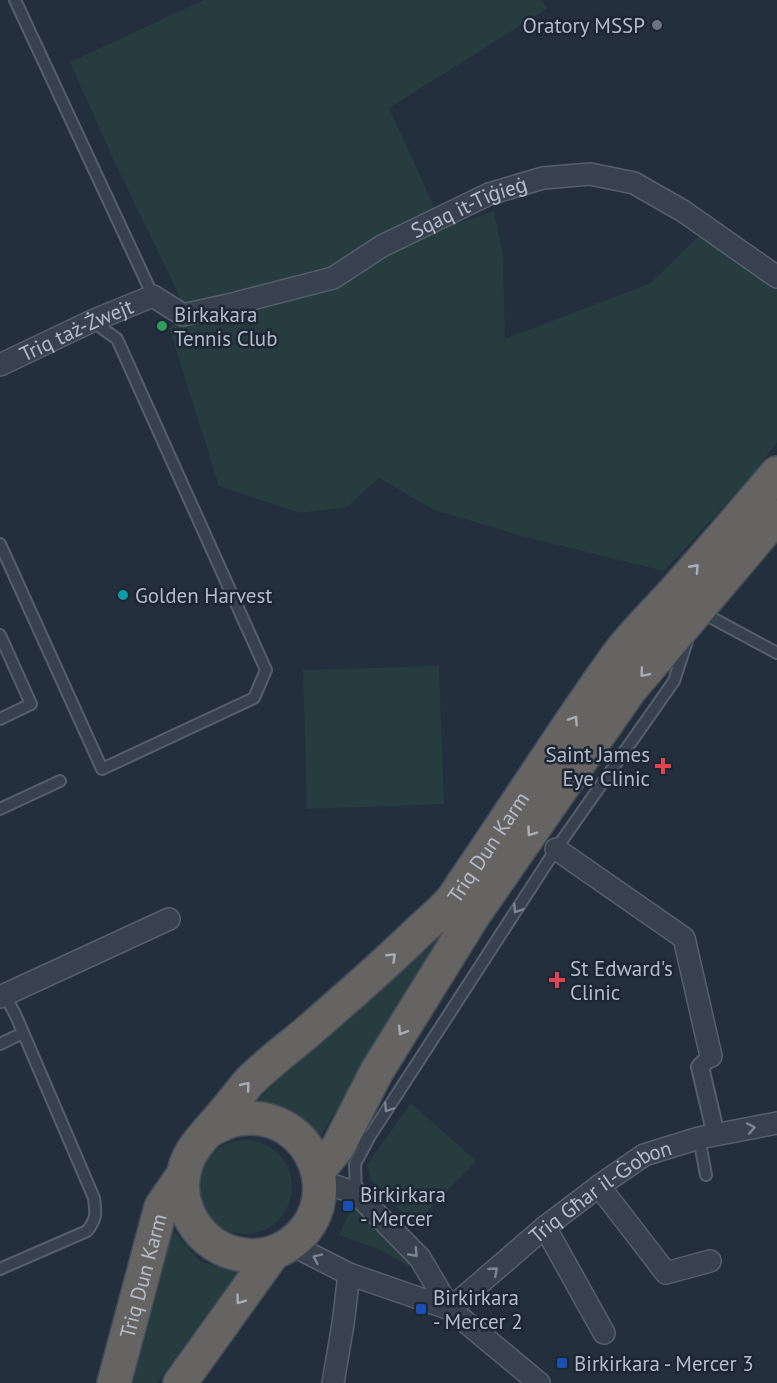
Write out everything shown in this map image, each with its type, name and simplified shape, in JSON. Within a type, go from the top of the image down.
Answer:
[{"type":"highway","name":"Triq Dun Karm","points":[[282,1248],[256,1256],[236,1254],[222,1250],[204,1238],[190,1220],[183,1200],[182,1187],[188,1158],[197,1143],[251,1080],[377,971],[451,901],[619,653],[777,473]]},
{"type":"highway","name":"Triq Dun Karm","points":[[180,1383],[282,1248],[307,1228],[318,1206],[325,1166],[377,1071],[473,916],[629,691],[777,516]]},
{"type":"highway","name":"Triq Dun Karm","points":[[209,1131],[223,1123],[238,1119],[260,1118],[281,1124],[300,1138],[325,1166]]},
{"type":"highway","name":"Triq Dun Karm","points":[[114,1383],[161,1208],[183,1175]]},
{"type":"street","name":"Sqaq it-Tiġieġ","points":[[153,296],[183,315],[333,278],[382,246],[489,194],[543,178],[590,174],[634,183],[682,212],[777,277]]},
{"type":"street","name":"Triq taż-Żwejt","points":[[0,365],[92,321],[153,296]]},
{"type":"street","points":[[556,849],[684,938],[711,1056],[700,1067],[707,1136]]},
{"type":"street","points":[[2,996],[169,919]]},
{"type":"street","name":"Triq Għar il-Ġobon","points":[[450,1309],[545,1227],[644,1155],[707,1136],[777,1123]]},
{"type":"street","points":[[325,1166],[356,1193],[420,1258],[450,1309],[538,1383]]},
{"type":"street","points":[[599,1186],[666,1273],[710,1261]]},
{"type":"street","points":[[545,1227],[604,1334]]},
{"type":"street","points":[[282,1248],[450,1309]]},
{"type":"street","points":[[333,1383],[349,1274]]},
{"type":"lane","points":[[15,0],[153,296]]},
{"type":"lane","points":[[0,544],[102,769],[254,698],[266,669],[117,339],[92,321]]},
{"type":"lane","points":[[698,610],[777,653]]},
{"type":"lane","name":"Triq Dun Karm","points":[[356,1193],[355,1164],[370,1136],[556,849],[674,681],[698,610]]},
{"type":"lane","points":[[0,635],[31,704],[0,719]]},
{"type":"lane","points":[[0,809],[60,781]]},
{"type":"lane","points":[[0,1269],[87,1231],[94,1223],[96,1212],[94,1198],[22,1033],[2,996]]},
{"type":"lane","points":[[0,1044],[22,1033]]},
{"type":"lane","points":[[325,1166],[370,1136]]},
{"type":"lane","points":[[706,1175],[707,1136]]},
{"type":"green space","points":[[204,0],[540,0],[548,8],[389,108],[444,228],[494,211],[503,256],[505,339],[651,283],[701,234],[777,290],[777,442],[757,469],[664,571],[526,537],[434,510],[379,478],[347,507],[300,513],[219,486],[169,327],[185,319],[177,291],[116,165],[70,62]]},
{"type":"green space","points":[[439,666],[444,804],[307,809],[303,670]]},
{"type":"green space","points":[[468,899],[318,1140],[254,1103]]},
{"type":"green space","points":[[411,1103],[476,1161],[414,1225],[371,1179],[367,1165]]},
{"type":"green space","points":[[245,1140],[263,1144],[278,1154],[288,1169],[292,1187],[288,1205],[278,1220],[263,1230],[245,1234],[227,1230],[212,1220],[202,1205],[198,1187],[202,1169],[212,1154],[227,1144]]},
{"type":"green space","points":[[352,1207],[384,1233],[416,1270],[378,1249],[339,1235]]},
{"type":"green space","points":[[170,1227],[201,1262],[239,1270],[157,1383],[128,1383]]},
{"type":"place","name":"Oratory MSSP","points":[[657,25]]},
{"type":"place","name":"Birkakara Tennis Club","points":[[162,326]]},
{"type":"place","name":"Golden Harvest","points":[[123,595]]},
{"type":"place","name":"Saint James Eye Clinic","points":[[663,766]]},
{"type":"place","name":"St Edward's Clinic","points":[[557,980]]},
{"type":"place","name":"Birkirkara - Mercer","points":[[348,1206]]},
{"type":"place","name":"Birkirkara - Mercer 2","points":[[421,1309]]},
{"type":"place","name":"Birkirkara - Mercer 3","points":[[562,1363]]}]
